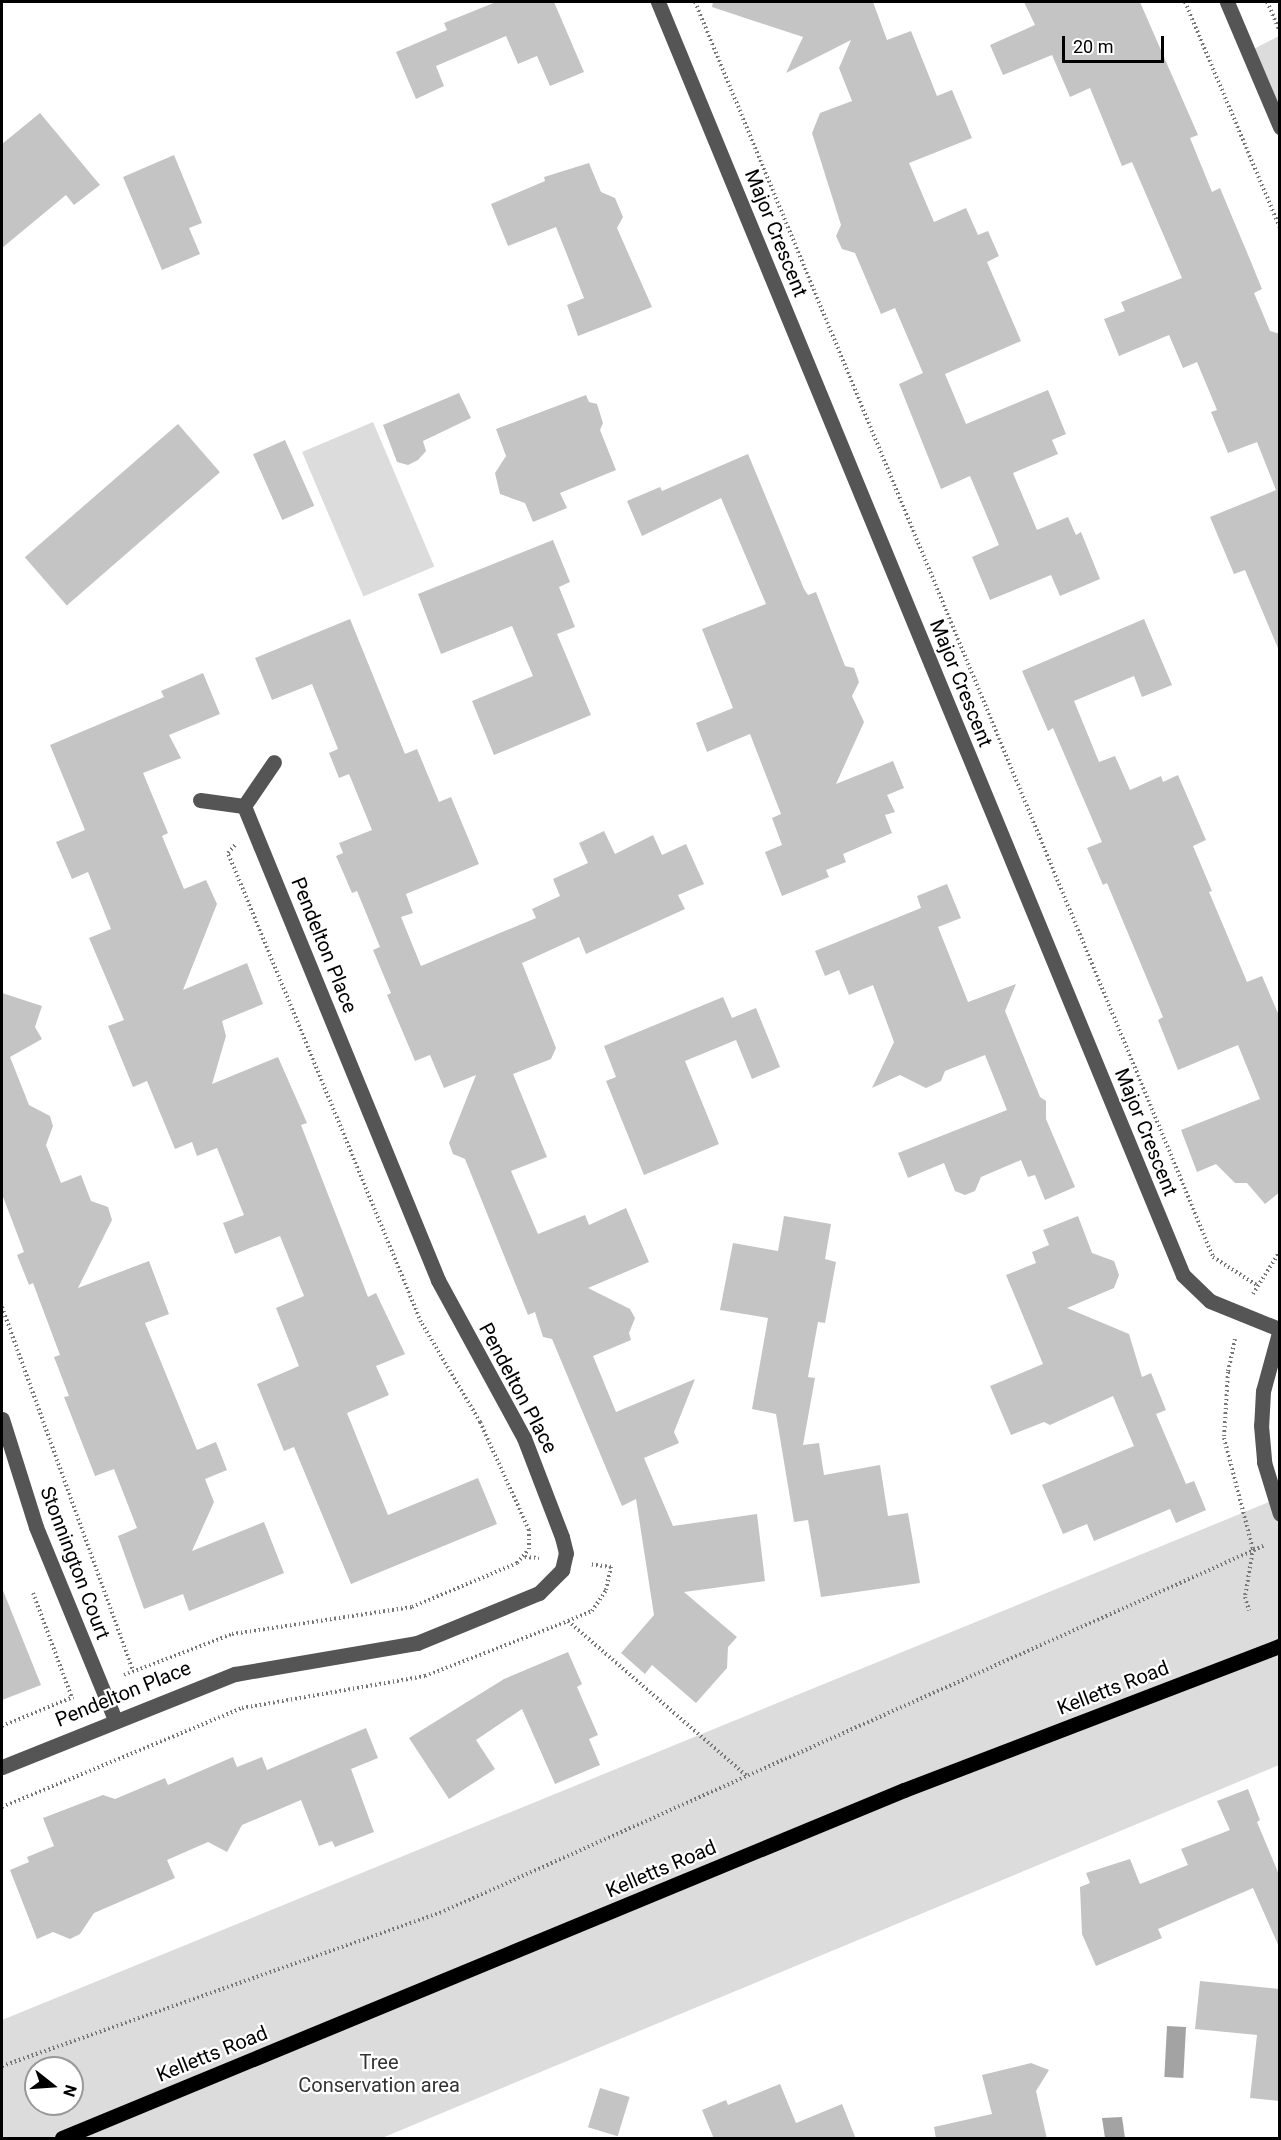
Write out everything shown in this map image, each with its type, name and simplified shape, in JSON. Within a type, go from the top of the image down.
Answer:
[{"type":"main road","name":"Kelletts Road","points":[[62,2139],[904,1790],[1280,1646]]},
{"type":"street","name":"Major Crescent","points":[[658,2],[1180,1269],[1190,1286],[1210,1302],[1279,1329]]},
{"type":"street","points":[[1227,2],[1280,127]]},
{"type":"street","points":[[200,800],[244,806],[274,762]]},
{"type":"street","name":"Pendelton Place","points":[[2,1767],[235,1674],[417,1643],[539,1593],[562,1570],[566,1553],[555,1512],[524,1438],[438,1280],[244,806]]},
{"type":"street","points":[[1279,1329],[1263,1391],[1261,1425],[1264,1462],[1280,1514]]},
{"type":"street","name":"Stonnington Court","points":[[2,1419],[36,1527],[115,1720]]},
{"type":"path","points":[[695,2],[1213,1257],[1258,1286]]},
{"type":"path","points":[[1185,2],[1280,228]]},
{"type":"path","points":[[1268,2],[1280,31]]},
{"type":"path","points":[[252,826],[228,853],[421,1322],[480,1422],[529,1530],[529,1549],[525,1557]]},
{"type":"path","points":[[1253,1294],[1280,1251]]},
{"type":"path","points":[[2,1307],[133,1671]]},
{"type":"path","points":[[1235,1339],[1228,1372],[1224,1438],[1253,1549],[1245,1597],[1249,1610]]},
{"type":"path","points":[[2,2066],[444,1911],[1263,1546]]},
{"type":"path","points":[[118,1677],[232,1634],[412,1607],[525,1557],[544,1559]]},
{"type":"path","points":[[2,1807],[243,1708],[425,1676],[568,1621],[592,1611],[606,1590],[611,1567],[588,1564]]},
{"type":"path","points":[[30,1586],[72,1698]]},
{"type":"path","points":[[568,1621],[747,1776]]},
{"type":"path","points":[[2,1726],[82,1694]]},
{"type":"green space","points":[[1279,36],[1279,129],[1248,52]]},
{"type":"green space","points":[[373,422],[434,567],[363,597],[302,452]]},
{"type":"green space","name":"Tree Conservation area","points":[[1279,1498],[1279,1765],[382,2138],[2,2138],[2,2020]]},
{"type":"shaded area","points":[[1167,2026],[1186,2027],[1183,2078],[1164,2077]]},
{"type":"shaded area","points":[[1122,2117],[1125,2138],[1105,2138],[1102,2118]]},
{"type":"building","points":[[496,2],[554,2],[584,72],[550,86],[537,56],[518,64],[506,36],[436,66],[444,86],[416,99],[396,52],[447,30],[444,23]]},
{"type":"building","points":[[713,2],[873,2],[887,40],[911,31],[937,96],[952,90],[972,138],[909,163],[934,222],[966,208],[978,235],[988,231],[999,256],[987,262],[1021,341],[945,374],[966,424],[1048,390],[1066,434],[1052,440],[1058,454],[1013,473],[1037,530],[1068,517],[1076,535],[1081,532],[1100,579],[1060,596],[1051,575],[990,600],[972,557],[999,545],[970,476],[941,489],[899,384],[923,373],[895,308],[881,314],[855,253],[842,249],[836,236],[841,225],[812,133],[820,113],[852,101],[839,68],[851,40],[786,73],[803,37],[712,7]]},
{"type":"building","points":[[1024,2],[1140,2],[1198,135],[1190,138],[1212,192],[1220,188],[1262,289],[1254,293],[1270,331],[1280,334],[1280,653],[1245,570],[1234,574],[1210,517],[1276,490],[1257,442],[1228,453],[1211,412],[1217,410],[1197,362],[1183,368],[1169,335],[1119,356],[1104,319],[1125,311],[1121,302],[1182,278],[1132,162],[1122,166],[1090,88],[1070,97],[1052,55],[1003,75],[990,45],[1035,25]]},
{"type":"building","points":[[40,113],[100,185],[74,205],[66,195],[2,248],[2,144]]},
{"type":"building","points":[[174,155],[202,223],[189,228],[200,254],[162,270],[123,177]]},
{"type":"building","points":[[589,163],[601,192],[615,198],[623,217],[617,228],[652,307],[578,336],[567,305],[584,298],[556,227],[508,246],[491,204],[545,181],[544,177]]},
{"type":"building","points":[[459,393],[471,418],[423,441],[426,451],[418,460],[408,465],[397,462],[383,425]]},
{"type":"building","points":[[586,395],[589,402],[597,404],[603,423],[600,430],[616,470],[560,493],[567,508],[533,522],[525,503],[500,494],[495,473],[506,456],[496,429]]},
{"type":"building","points":[[178,424],[220,472],[67,605],[25,557]]},
{"type":"building","points":[[285,440],[314,506],[282,520],[253,454]]},
{"type":"building","points":[[748,454],[804,589],[808,595],[816,592],[845,666],[854,668],[859,682],[852,696],[864,722],[836,784],[893,761],[904,788],[887,795],[895,812],[885,815],[892,833],[843,854],[846,862],[826,870],[829,877],[782,896],[765,852],[782,845],[772,818],[781,814],[750,734],[707,752],[696,723],[733,708],[702,629],[766,604],[721,498],[642,536],[627,501],[660,487],[662,491]]},
{"type":"building","points":[[553,540],[570,582],[559,587],[575,627],[557,634],[591,715],[494,755],[472,701],[533,676],[512,626],[441,654],[418,594]]},
{"type":"building","points":[[350,619],[405,754],[417,749],[439,802],[451,797],[479,864],[406,894],[413,913],[401,917],[421,966],[536,918],[532,909],[560,896],[553,879],[588,863],[579,843],[604,831],[615,854],[653,835],[662,855],[686,844],[704,884],[678,895],[685,909],[586,954],[579,937],[522,963],[556,1048],[551,1059],[513,1074],[547,1157],[511,1171],[538,1234],[585,1215],[589,1225],[626,1208],[649,1262],[588,1288],[630,1309],[635,1318],[629,1333],[631,1340],[593,1356],[616,1412],[695,1379],[674,1432],[679,1443],[644,1458],[673,1526],[757,1514],[765,1581],[684,1592],[737,1637],[728,1647],[727,1668],[696,1703],[652,1665],[645,1674],[621,1653],[654,1615],[636,1499],[622,1506],[552,1339],[543,1337],[535,1312],[528,1315],[465,1159],[453,1154],[449,1143],[476,1075],[444,1088],[430,1055],[415,1061],[387,995],[391,993],[373,950],[380,947],[357,891],[352,893],[336,856],[343,853],[339,843],[372,830],[349,774],[339,778],[329,753],[338,749],[312,684],[272,700],[255,658]]},
{"type":"building","points":[[1144,619],[1172,685],[1142,697],[1134,676],[1074,701],[1099,762],[1115,756],[1130,790],[1161,776],[1163,782],[1178,775],[1206,840],[1193,846],[1212,891],[1209,892],[1247,982],[1262,976],[1280,1018],[1280,1192],[1265,1204],[1247,1183],[1235,1183],[1216,1164],[1197,1172],[1181,1130],[1260,1099],[1238,1045],[1178,1070],[1158,1020],[1163,1017],[1107,883],[1103,885],[1087,848],[1102,842],[1053,728],[1048,731],[1022,671]]},
{"type":"building","points":[[203,673],[220,714],[169,735],[181,758],[143,773],[168,833],[162,836],[184,889],[206,880],[217,904],[183,990],[247,963],[263,1004],[222,1021],[226,1036],[212,1084],[278,1057],[307,1123],[301,1125],[368,1297],[376,1293],[405,1354],[376,1366],[389,1395],[347,1413],[388,1515],[478,1478],[497,1524],[351,1584],[294,1447],[284,1451],[257,1384],[299,1366],[276,1308],[304,1296],[280,1236],[235,1254],[223,1223],[244,1215],[217,1148],[197,1156],[192,1142],[175,1149],[147,1081],[133,1087],[108,1026],[124,1020],[89,938],[111,929],[88,872],[72,879],[56,842],[85,830],[50,745],[164,697],[161,691]]},
{"type":"building","points":[[947,884],[961,918],[938,927],[968,1002],[1016,984],[1005,1011],[1040,1097],[1046,1101],[1046,1119],[1075,1187],[1045,1200],[1035,1175],[1028,1177],[1021,1160],[981,1177],[975,1191],[965,1195],[955,1191],[944,1163],[908,1178],[898,1153],[1007,1110],[985,1055],[945,1071],[941,1081],[926,1088],[900,1075],[872,1088],[894,1042],[873,985],[849,995],[839,970],[825,976],[815,951],[921,908],[917,896]]},
{"type":"building","points":[[2,993],[42,1006],[35,1027],[42,1039],[10,1057],[29,1105],[50,1116],[53,1126],[46,1145],[61,1183],[81,1175],[91,1201],[108,1207],[112,1220],[78,1288],[149,1261],[169,1314],[145,1323],[197,1450],[216,1442],[227,1470],[205,1479],[214,1502],[192,1551],[264,1522],[284,1573],[189,1611],[183,1594],[144,1609],[118,1536],[137,1528],[114,1469],[95,1476],[64,1397],[69,1396],[54,1357],[60,1355],[33,1283],[29,1285],[17,1255],[24,1252],[2,1194]]},
{"type":"building","points":[[723,997],[732,1018],[756,1008],[780,1067],[752,1079],[736,1040],[685,1061],[719,1144],[644,1175],[606,1081],[616,1077],[604,1046]]},
{"type":"building","points":[[784,1216],[831,1224],[825,1259],[836,1262],[825,1323],[818,1322],[808,1377],[815,1378],[803,1445],[819,1443],[824,1475],[880,1465],[888,1516],[908,1513],[920,1583],[821,1597],[808,1520],[794,1522],[776,1414],[752,1409],[768,1318],[720,1310],[733,1243],[778,1251]]},
{"type":"building","points":[[1078,1216],[1092,1253],[1114,1261],[1119,1275],[1114,1288],[1067,1308],[1129,1334],[1142,1377],[1151,1373],[1166,1410],[1156,1414],[1186,1484],[1194,1481],[1206,1510],[1176,1523],[1170,1509],[1094,1541],[1087,1524],[1063,1534],[1042,1485],[1134,1446],[1113,1396],[1050,1425],[1044,1422],[1011,1435],[990,1386],[1043,1364],[1006,1275],[1036,1263],[1032,1252],[1049,1245],[1043,1230]]},
{"type":"building","points":[[2,1588],[41,1685],[2,1700]]},
{"type":"building","points":[[568,1652],[582,1684],[577,1687],[598,1735],[589,1739],[600,1765],[555,1784],[522,1709],[476,1740],[495,1769],[449,1799],[409,1738],[504,1679]]},
{"type":"building","points":[[366,1728],[378,1758],[351,1769],[374,1832],[335,1847],[332,1841],[319,1846],[301,1800],[242,1825],[227,1852],[208,1842],[167,1860],[175,1878],[94,1913],[80,1934],[70,1939],[53,1932],[37,1939],[10,1870],[29,1862],[27,1857],[54,1846],[43,1818],[103,1795],[115,1799],[165,1778],[168,1785],[233,1757],[237,1767],[262,1757],[267,1770]]},
{"type":"building","points":[[1248,1789],[1260,1820],[1257,1822],[1280,1877],[1280,1949],[1253,1888],[1158,1929],[1162,1938],[1096,1966],[1082,1934],[1080,1887],[1090,1883],[1086,1873],[1130,1859],[1140,1884],[1188,1865],[1181,1849],[1230,1830],[1217,1801]]},
{"type":"building","points":[[1200,1981],[1280,1989],[1280,2101],[1250,2098],[1257,2035],[1195,2029]]},
{"type":"building","points":[[1031,2063],[1049,2070],[1036,2091],[1047,2139],[936,2139],[934,2127],[992,2114],[982,2075]]},
{"type":"building","points":[[780,2084],[796,2123],[842,2104],[856,2139],[714,2139],[702,2110],[726,2100],[728,2105]]},
{"type":"building","points":[[600,2088],[630,2097],[618,2136],[588,2127]]}]
